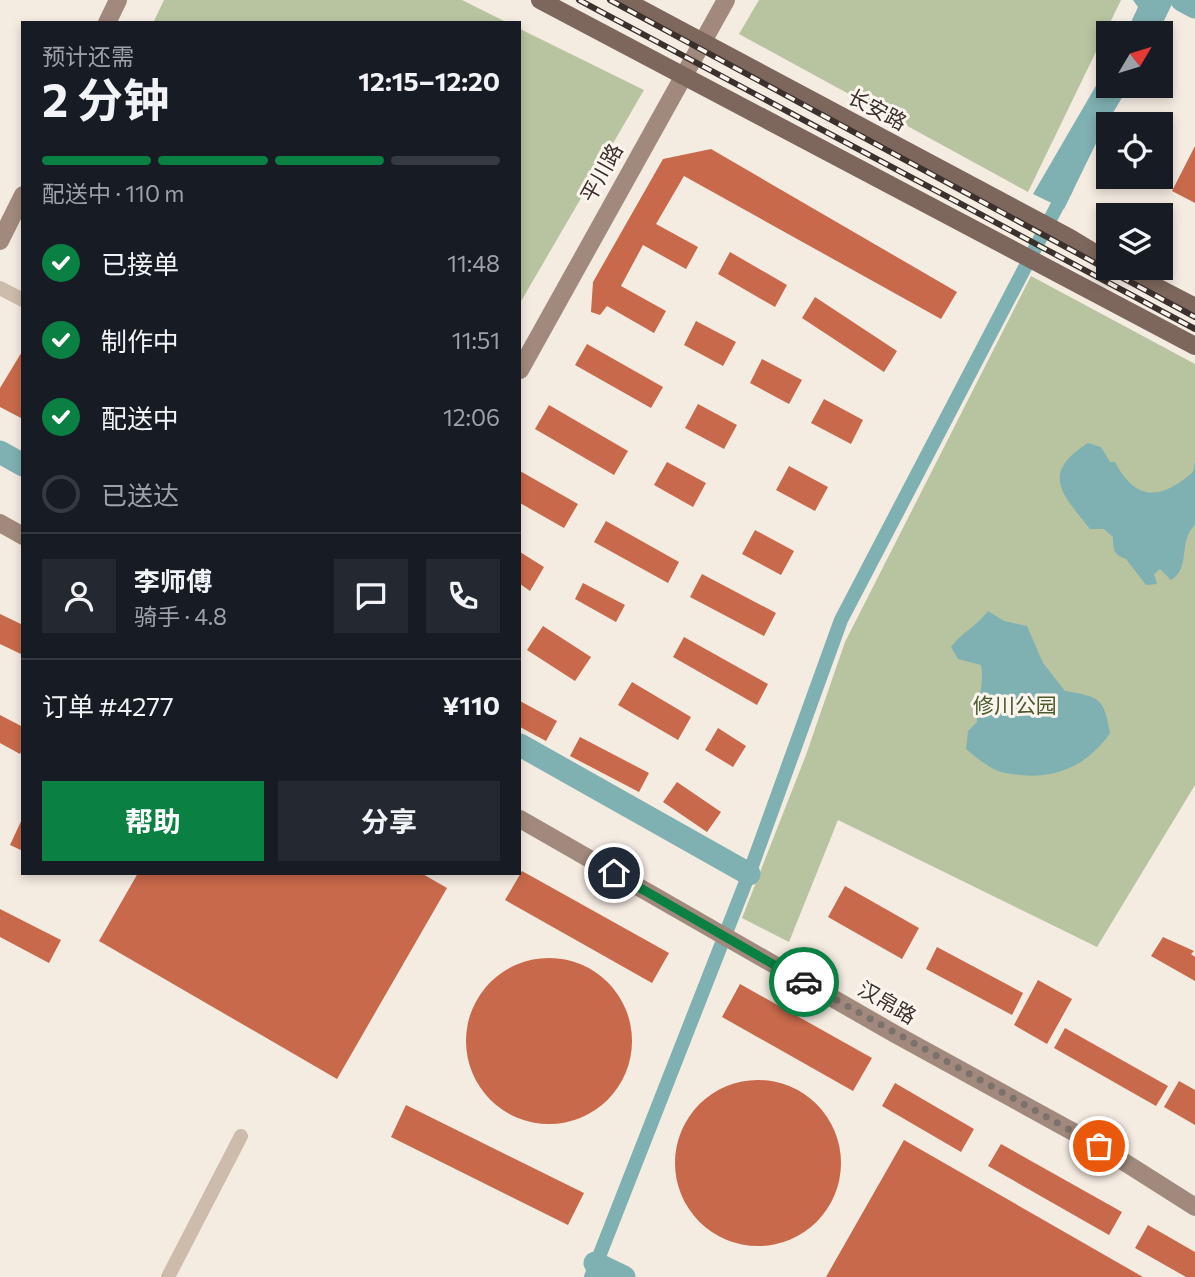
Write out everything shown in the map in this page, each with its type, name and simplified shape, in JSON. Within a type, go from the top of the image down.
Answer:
[{"type":"main road","points":[[540,0],[1195,346]]},
{"type":"main road","name":"长安路","points":[[624,0],[1096,254]]},
{"type":"main road","points":[[1143,280],[1195,307]]},
{"type":"street","points":[[108,21],[118,0]]},
{"type":"street","name":"平川路","points":[[521,368],[726,0]]},
{"type":"street","points":[[0,241],[21,199]]},
{"type":"street","points":[[0,288],[21,299]]},
{"type":"street","points":[[0,523],[21,535]]},
{"type":"street","name":"汉帛路","points":[[521,820],[895,1034],[1099,1146],[1195,1207]]},
{"type":"street","points":[[168,1277],[241,1136]]},
{"type":"green space","points":[[164,0],[462,0],[504,21],[154,21]]},
{"type":"green space","points":[[759,0],[1121,0],[1111,21],[1096,21],[1096,52],[1028,192],[739,34]]},
{"type":"green space","points":[[521,29],[644,90],[521,301]]},
{"type":"green space","name":"修川公园","points":[[1031,276],[1195,364],[1195,785],[1097,947],[838,820],[789,942],[742,918],[806,755],[845,642]]},
{"type":"water","points":[[1133,0],[1174,0],[1164,21],[1132,21],[1138,7]]},
{"type":"water","points":[[1096,86],[1096,98],[1122,98],[1113,112],[1096,112],[1096,143],[1064,209],[1033,194]]},
{"type":"water","points":[[1088,443],[1101,447],[1110,462],[1115,462],[1132,484],[1140,490],[1150,492],[1160,492],[1181,481],[1193,472],[1195,461],[1195,525],[1187,538],[1181,569],[1171,580],[1160,569],[1154,574],[1157,584],[1146,585],[1126,559],[1115,551],[1113,537],[1104,529],[1090,529],[1071,506],[1060,485],[1060,475],[1073,454]]},
{"type":"water","points":[[988,611],[1004,621],[1027,626],[1043,663],[1065,691],[1086,695],[1102,706],[1110,733],[1102,744],[1082,761],[1059,772],[1020,775],[994,769],[966,749],[968,731],[977,722],[982,681],[981,665],[958,659],[951,647]]},
{"type":"building","points":[[1195,146],[1195,203],[1172,191]]},
{"type":"building","points":[[711,149],[957,292],[941,319],[684,176],[656,224],[698,247],[686,269],[643,245],[621,286],[666,311],[654,333],[607,306],[600,315],[591,312],[593,282],[663,159]]},
{"type":"building","points":[[730,252],[787,285],[775,307],[718,274]]},
{"type":"building","points":[[815,297],[897,351],[884,372],[802,318]]},
{"type":"building","points":[[696,321],[736,342],[723,366],[684,345]]},
{"type":"building","points":[[587,344],[663,387],[651,408],[575,365]]},
{"type":"building","points":[[21,353],[21,418],[0,407],[0,388]]},
{"type":"building","points":[[762,359],[802,380],[789,404],[750,383]]},
{"type":"building","points":[[824,399],[863,420],[851,444],[811,423]]},
{"type":"building","points":[[698,404],[737,425],[724,449],[685,428]]},
{"type":"building","points":[[549,405],[628,451],[614,475],[535,429]]},
{"type":"building","points":[[667,462],[706,483],[693,507],[654,485]]},
{"type":"building","points":[[789,466],[828,487],[815,511],[776,490]]},
{"type":"building","points":[[521,472],[578,504],[564,528],[521,504]]},
{"type":"building","points":[[606,521],[679,562],[668,583],[594,542]]},
{"type":"building","points":[[755,530],[794,551],[781,575],[742,554]]},
{"type":"building","points":[[521,553],[544,567],[530,591],[521,585]]},
{"type":"building","points":[[702,574],[776,613],[764,636],[690,597]]},
{"type":"building","points":[[583,583],[625,605],[616,622],[575,599]]},
{"type":"building","points":[[0,614],[21,624],[21,654],[0,644]]},
{"type":"building","points":[[543,626],[591,657],[575,681],[527,650]]},
{"type":"building","points":[[684,637],[768,684],[757,705],[673,657]]},
{"type":"building","points":[[632,682],[691,717],[678,740],[618,705]]},
{"type":"building","points":[[521,702],[557,721],[546,741],[521,728]]},
{"type":"building","points":[[0,715],[21,726],[21,752],[20,754],[0,743]]},
{"type":"building","points":[[718,728],[746,746],[733,767],[705,750]]},
{"type":"building","points":[[580,737],[649,773],[639,792],[570,756]]},
{"type":"building","points":[[677,782],[721,812],[707,832],[663,802]]},
{"type":"building","points":[[21,821],[21,850],[10,845]]},
{"type":"building","points":[[521,873],[669,953],[652,983],[505,900]]},
{"type":"building","points":[[137,875],[424,875],[447,888],[337,1079],[99,941]]},
{"type":"building","points":[[845,886],[919,928],[902,959],[828,917]]},
{"type":"building","points":[[0,909],[61,940],[49,963],[0,937]]},
{"type":"building","points":[[1163,937],[1194,951],[1191,954],[1195,957],[1195,981],[1151,956]]},
{"type":"building","points":[[937,947],[1023,993],[1012,1015],[926,969]]},
{"type":"building","points":[[549,958],[581,964],[608,982],[626,1009],[632,1041],[626,1073],[608,1100],[581,1118],[549,1124],[517,1118],[490,1100],[472,1073],[466,1041],[472,1009],[490,982],[517,964]]},
{"type":"building","points":[[1038,980],[1072,999],[1047,1044],[1014,1025]]},
{"type":"building","points":[[740,984],[872,1058],[853,1091],[722,1017]]},
{"type":"building","points":[[1065,1028],[1168,1086],[1156,1106],[1054,1048]]},
{"type":"building","points":[[758,1080],[790,1087],[817,1104],[834,1131],[841,1163],[834,1195],[817,1222],[790,1239],[758,1246],[726,1239],[699,1222],[682,1195],[675,1163],[682,1131],[699,1104],[726,1087]]},
{"type":"building","points":[[1179,1081],[1195,1090],[1195,1125],[1164,1107]]},
{"type":"building","points":[[895,1083],[974,1129],[961,1152],[882,1106]]},
{"type":"building","points":[[406,1105],[584,1193],[568,1225],[391,1137]]},
{"type":"building","points":[[904,1140],[1143,1277],[826,1277]]},
{"type":"building","points":[[1001,1144],[1122,1212],[1109,1235],[988,1166]]},
{"type":"building","points":[[1148,1225],[1195,1252],[1195,1277],[1186,1277],[1135,1248]]},
{"type":"waterway","points":[[1182,0],[1195,7]]},
{"type":"waterway","points":[[591,1277],[749,874],[841,620],[1066,189]]},
{"type":"waterway","points":[[0,452],[21,464]]},
{"type":"waterway","points":[[521,746],[749,874]]},
{"type":"waterway","points":[[595,1263],[624,1277]]},
{"type":"railway","points":[[579,0],[1195,329]]},
{"type":"railway","points":[[610,0],[1195,317]]},
{"type":"way so far","points":[[804,982],[1099,1146]]},
{"type":"route","points":[[614,873],[804,982]]}]
